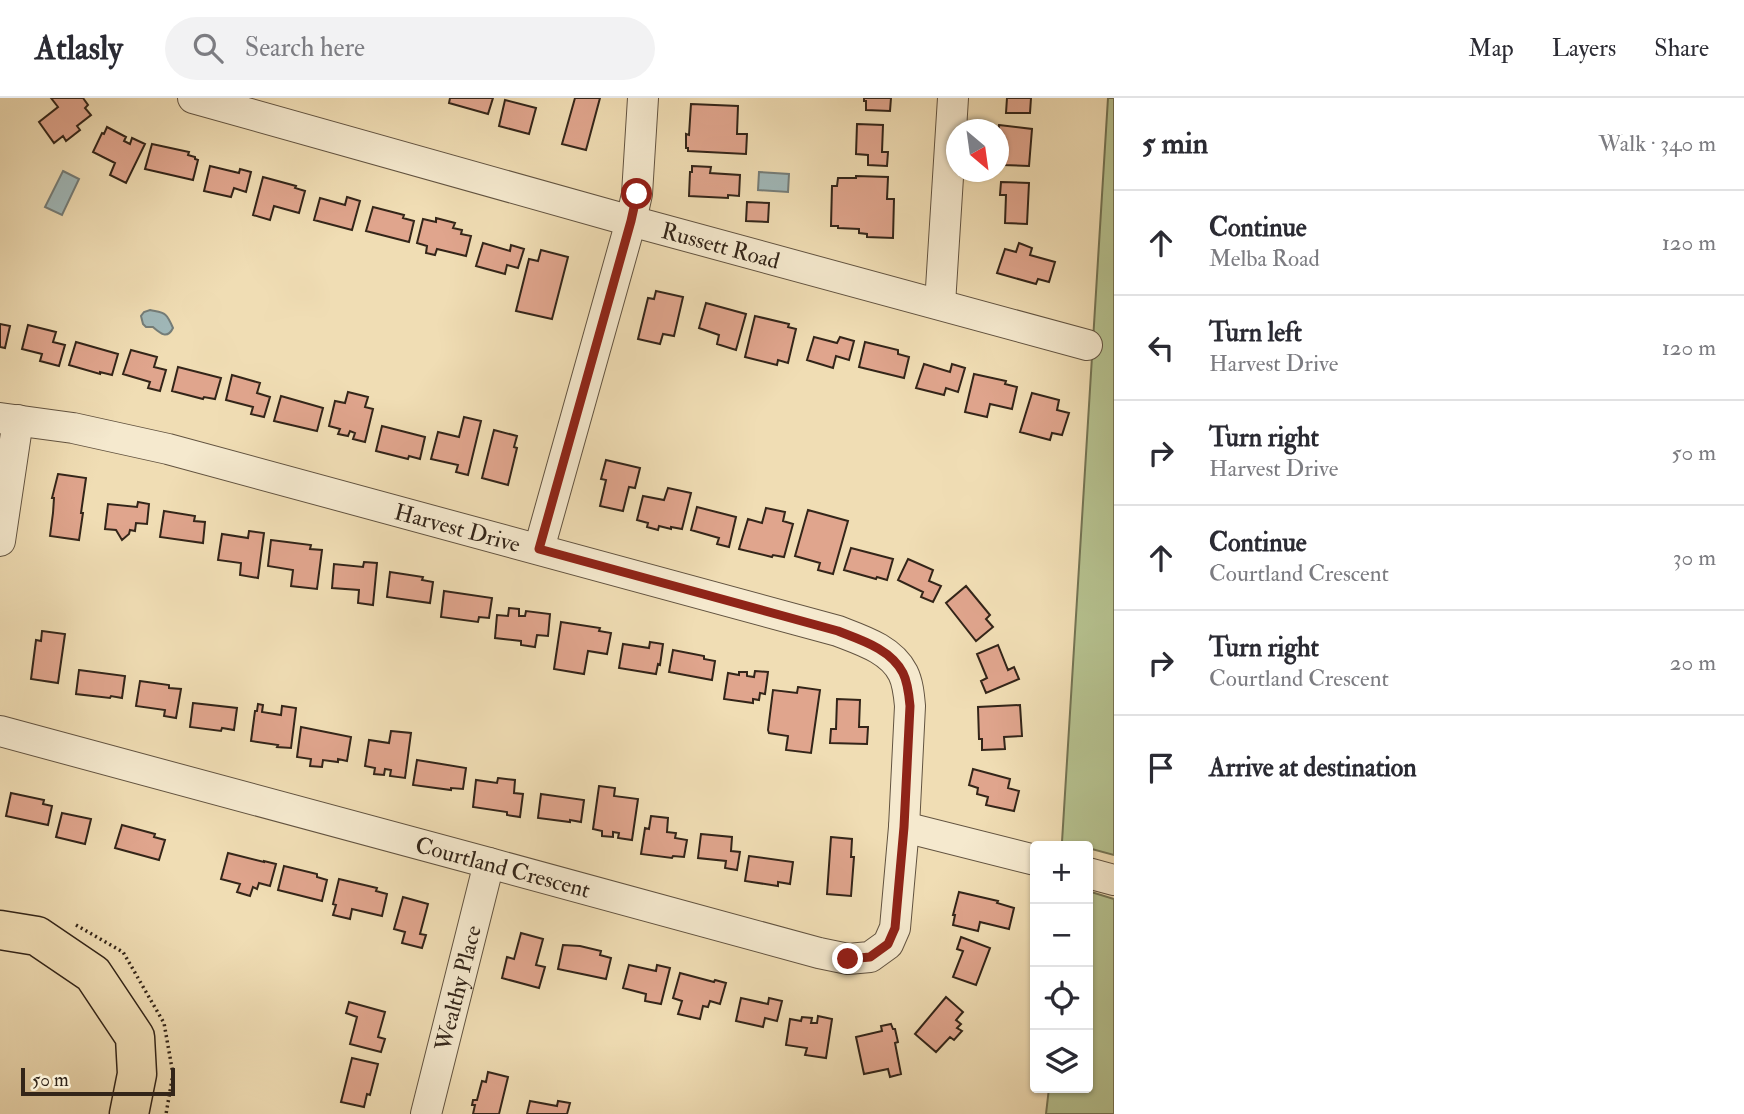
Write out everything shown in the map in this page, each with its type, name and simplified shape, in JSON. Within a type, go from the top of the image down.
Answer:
[{"type":"main road","points":[[0,930],[37,936],[93,974],[135,1037],[137,1074],[129,1114]]},
{"type":"street","name":"Russett Road","points":[[193,98],[1087,345]]},
{"type":"street","points":[[539,549],[631,221],[637,194],[643,98]]},
{"type":"street","points":[[940,304],[953,98]]},
{"type":"street","points":[[0,541],[9,419]]},
{"type":"street","name":"Harvest Drive","points":[[9,419],[73,428],[168,449],[838,631],[872,644],[896,662],[908,687],[910,706],[904,827]]},
{"type":"street","name":"Courtland Crescent","points":[[0,732],[848,959],[870,957],[888,944],[895,928],[904,827]]},
{"type":"street","points":[[904,827],[1030,859]]},
{"type":"street","name":"Wealthy Place","points":[[426,1114],[489,863]]},
{"type":"street","points":[[1093,874],[1114,880]]},
{"type":"green space","points":[[1108,98],[1114,98],[1114,855],[1093,849],[1093,841],[1062,841]]},
{"type":"green space","points":[[1093,893],[1114,899],[1114,1114],[1046,1114],[1048,1093],[1093,1093]]},
{"type":"water","points":[[63,171],[79,179],[62,215],[45,207]]},
{"type":"water","points":[[759,172],[789,174],[788,192],[758,190]]},
{"type":"water","points":[[150,310],[166,316],[173,328],[168,334],[143,324],[141,316]]},
{"type":"building","points":[[51,98],[83,98],[88,105],[85,108],[91,115],[77,126],[80,130],[66,141],[63,136],[54,143],[39,122],[58,107]]},
{"type":"building","points":[[450,98],[493,98],[488,114],[449,103]]},
{"type":"building","points":[[575,98],[600,98],[586,150],[562,144]]},
{"type":"building","points":[[864,98],[891,98],[890,111],[866,110]]},
{"type":"building","points":[[1007,98],[1031,98],[1030,113],[1006,113]]},
{"type":"building","points":[[505,100],[536,108],[529,134],[499,126]]},
{"type":"building","points":[[691,104],[738,106],[737,134],[747,134],[746,154],[688,151],[686,134],[689,135]]},
{"type":"building","points":[[857,124],[883,125],[882,152],[888,152],[887,166],[868,165],[868,155],[856,154]]},
{"type":"building","points":[[1009,126],[1032,129],[1029,166],[1009,165]]},
{"type":"building","points":[[107,127],[126,137],[124,141],[130,144],[132,138],[145,144],[126,183],[110,175],[115,163],[93,152]]},
{"type":"building","points":[[152,144],[189,152],[188,155],[195,157],[198,160],[193,180],[145,169]]},
{"type":"building","points":[[210,166],[239,173],[240,169],[251,172],[246,192],[234,188],[231,197],[204,191]]},
{"type":"building","points":[[692,166],[711,167],[710,173],[740,175],[739,196],[689,196]]},
{"type":"building","points":[[263,177],[305,191],[299,213],[274,206],[270,220],[253,215]]},
{"type":"building","points":[[888,177],[887,199],[894,199],[893,238],[867,237],[867,234],[859,233],[859,229],[831,226],[832,186],[837,186],[838,178]]},
{"type":"building","points":[[1001,182],[1029,183],[1027,224],[1005,223],[1006,195],[1000,195]]},
{"type":"building","points":[[347,197],[360,201],[352,230],[314,220],[320,198],[345,205]]},
{"type":"building","points":[[747,202],[769,203],[768,222],[746,221]]},
{"type":"building","points":[[373,207],[404,215],[403,218],[414,221],[409,242],[366,231]]},
{"type":"building","points":[[436,218],[455,223],[453,228],[462,230],[461,234],[471,236],[466,256],[437,249],[435,255],[426,253],[427,246],[417,243],[423,219],[436,222]]},
{"type":"building","points":[[483,243],[510,251],[511,245],[524,249],[518,268],[507,265],[505,274],[476,266]]},
{"type":"building","points":[[1019,243],[1032,248],[1030,255],[1055,262],[1049,282],[1038,279],[1036,284],[997,273],[1005,249],[1016,252]]},
{"type":"building","points":[[541,250],[568,257],[552,319],[516,311],[529,259],[538,261]]},
{"type":"building","points":[[656,291],[683,297],[674,336],[663,334],[660,344],[638,339],[648,298],[654,299]]},
{"type":"building","points":[[706,303],[746,314],[736,350],[717,344],[719,335],[699,328]]},
{"type":"building","points":[[755,316],[789,324],[788,327],[796,329],[788,363],[778,360],[777,365],[745,357]]},
{"type":"building","points":[[0,324],[10,326],[5,348],[0,347]]},
{"type":"building","points":[[28,325],[56,332],[53,342],[65,345],[59,366],[40,361],[42,354],[22,349]]},
{"type":"building","points":[[814,337],[837,343],[840,337],[854,341],[849,360],[836,356],[833,368],[807,360]]},
{"type":"building","points":[[76,342],[118,354],[112,375],[69,365]]},
{"type":"building","points":[[865,342],[898,350],[898,354],[909,357],[904,378],[859,367]]},
{"type":"building","points":[[131,350],[157,357],[154,367],[166,370],[160,391],[148,388],[150,382],[123,374]]},
{"type":"building","points":[[924,364],[950,372],[952,364],[965,368],[958,392],[946,388],[944,395],[916,388]]},
{"type":"building","points":[[178,367],[221,378],[215,399],[203,399],[172,391]]},
{"type":"building","points":[[974,374],[1006,381],[1005,384],[1017,387],[1012,409],[990,404],[987,417],[965,412]]},
{"type":"building","points":[[232,375],[260,383],[257,393],[270,397],[264,417],[251,414],[253,407],[226,400]]},
{"type":"building","points":[[348,392],[368,397],[365,407],[373,409],[365,442],[353,439],[355,433],[350,431],[348,436],[338,434],[340,429],[329,426],[335,401],[345,403]]},
{"type":"building","points":[[1032,393],[1059,400],[1057,410],[1069,413],[1062,435],[1052,433],[1050,440],[1020,432]]},
{"type":"building","points":[[281,396],[323,408],[317,431],[274,421]]},
{"type":"building","points":[[464,417],[481,421],[468,475],[456,472],[458,465],[431,459],[438,432],[459,437]]},
{"type":"building","points":[[382,426],[425,437],[420,459],[409,456],[408,459],[376,451]]},
{"type":"building","points":[[494,430],[517,436],[514,447],[517,448],[508,485],[482,478]]},
{"type":"building","points":[[606,460],[640,468],[635,488],[629,487],[623,511],[600,506],[606,480],[601,479]]},
{"type":"building","points":[[58,474],[86,478],[79,540],[50,536],[52,498]]},
{"type":"building","points":[[668,488],[691,493],[682,529],[659,526],[658,530],[637,520],[643,496],[664,500]]},
{"type":"building","points":[[138,502],[149,504],[147,524],[136,523],[135,531],[130,530],[122,540],[116,530],[105,529],[108,504],[137,507]]},
{"type":"building","points":[[697,507],[736,517],[729,547],[717,544],[719,538],[691,530]]},
{"type":"building","points":[[766,508],[785,512],[783,521],[793,524],[784,557],[772,557],[739,549],[748,519],[762,523]]},
{"type":"building","points":[[808,510],[848,521],[833,574],[818,570],[820,563],[795,556]]},
{"type":"building","points":[[164,511],[195,516],[194,521],[205,522],[203,543],[160,537]]},
{"type":"building","points":[[249,531],[264,533],[258,578],[240,575],[241,563],[218,560],[222,534],[248,538]]},
{"type":"building","points":[[271,540],[311,545],[310,549],[322,550],[317,589],[291,586],[293,570],[268,566]]},
{"type":"building","points":[[851,548],[893,559],[887,580],[844,570]]},
{"type":"building","points":[[908,559],[933,570],[929,581],[941,586],[933,602],[921,597],[923,592],[898,580]]},
{"type":"building","points":[[364,562],[377,563],[373,605],[358,603],[359,590],[332,588],[334,564],[363,567]]},
{"type":"building","points":[[390,572],[423,577],[422,580],[433,582],[430,603],[387,597]]},
{"type":"building","points":[[966,586],[990,615],[986,619],[993,627],[976,641],[946,603]]},
{"type":"building","points":[[444,591],[492,598],[489,618],[479,617],[478,622],[441,617]]},
{"type":"building","points":[[509,608],[519,609],[519,616],[525,616],[526,611],[550,614],[548,636],[537,635],[535,647],[521,645],[521,641],[495,638],[497,615],[508,616]]},
{"type":"building","points":[[561,622],[600,628],[599,631],[611,633],[607,654],[588,651],[584,674],[554,669]]},
{"type":"building","points":[[42,631],[65,634],[58,683],[31,679],[36,640],[41,641]]},
{"type":"building","points":[[650,642],[663,644],[656,674],[619,668],[623,644],[649,648]]},
{"type":"building","points":[[998,645],[1008,670],[1014,667],[1019,679],[986,693],[981,681],[987,678],[977,654]]},
{"type":"building","points":[[673,650],[715,661],[712,680],[669,672]]},
{"type":"building","points":[[79,670],[125,676],[122,698],[76,694]]},
{"type":"building","points":[[755,671],[768,672],[765,694],[760,693],[759,700],[753,699],[753,703],[724,699],[728,673],[739,675],[739,672],[747,672],[747,676],[754,677]]},
{"type":"building","points":[[140,681],[181,689],[176,718],[164,716],[165,710],[136,706]]},
{"type":"building","points":[[798,687],[820,690],[811,753],[786,750],[788,736],[769,733],[768,730],[773,690],[797,693]]},
{"type":"building","points":[[837,699],[860,700],[859,727],[868,727],[867,744],[830,743],[831,729],[836,729]]},
{"type":"building","points":[[193,703],[237,708],[234,730],[190,727]]},
{"type":"building","points":[[258,704],[263,705],[262,712],[281,715],[282,706],[296,708],[291,748],[251,741]]},
{"type":"building","points":[[1020,705],[1022,736],[1004,737],[1005,749],[982,750],[978,707]]},
{"type":"building","points":[[301,727],[351,737],[347,761],[323,760],[322,767],[310,766],[311,759],[297,757]]},
{"type":"building","points":[[391,731],[411,733],[405,778],[390,776],[391,770],[385,769],[384,775],[374,774],[375,768],[365,766],[369,740],[389,743]]},
{"type":"building","points":[[417,760],[466,768],[463,789],[413,785]]},
{"type":"building","points":[[973,769],[1010,779],[1008,788],[1019,791],[1014,811],[986,805],[988,797],[977,794],[978,788],[969,785]]},
{"type":"building","points":[[498,778],[515,780],[514,793],[523,794],[520,817],[507,815],[507,812],[473,807],[476,780],[497,783]]},
{"type":"building","points":[[599,786],[615,788],[614,796],[638,799],[632,840],[618,838],[619,833],[613,832],[613,837],[602,836],[602,831],[593,829]]},
{"type":"building","points":[[11,793],[44,800],[43,804],[52,806],[48,825],[6,816]]},
{"type":"building","points":[[541,794],[584,800],[581,822],[538,818]]},
{"type":"building","points":[[62,813],[91,819],[85,844],[56,837]]},
{"type":"building","points":[[651,816],[668,818],[667,832],[676,833],[675,838],[687,840],[684,857],[641,854],[645,828],[649,829]]},
{"type":"building","points":[[122,825],[155,834],[154,837],[165,840],[159,860],[115,848]]},
{"type":"building","points":[[701,834],[732,837],[731,851],[740,852],[737,870],[725,868],[726,861],[698,858]]},
{"type":"building","points":[[831,837],[852,839],[851,857],[854,857],[851,896],[827,894]]},
{"type":"building","points":[[228,853],[276,864],[270,886],[259,883],[257,889],[253,887],[250,896],[237,892],[240,884],[221,879]]},
{"type":"building","points":[[749,856],[793,862],[790,884],[778,882],[778,886],[745,881]]},
{"type":"building","points":[[284,866],[317,874],[317,877],[327,880],[322,901],[278,890]]},
{"type":"building","points":[[339,879],[377,888],[376,891],[387,894],[382,916],[352,909],[350,919],[333,915]]},
{"type":"building","points":[[959,892],[998,901],[997,903],[1014,908],[1009,929],[980,922],[978,931],[953,925]]},
{"type":"building","points":[[403,897],[428,904],[420,934],[426,935],[422,948],[402,943],[405,932],[394,929]]},
{"type":"building","points":[[521,933],[543,939],[536,965],[545,967],[539,988],[502,978],[507,957],[514,959]]},
{"type":"building","points":[[961,937],[990,948],[976,985],[953,977],[963,951],[957,949]]},
{"type":"building","points":[[563,945],[601,951],[600,955],[611,958],[606,979],[558,969]]},
{"type":"building","points":[[629,965],[656,971],[657,965],[670,968],[661,1004],[645,1001],[646,994],[623,988]]},
{"type":"building","points":[[680,973],[726,983],[720,1004],[710,1001],[708,1007],[703,1006],[700,1019],[678,1014],[682,1001],[673,998]]},
{"type":"building","points":[[946,997],[963,1012],[956,1020],[961,1024],[957,1028],[962,1031],[954,1040],[950,1037],[936,1052],[915,1034]]},
{"type":"building","points":[[741,998],[768,1004],[769,998],[782,1001],[777,1021],[765,1018],[763,1027],[736,1021]]},
{"type":"building","points":[[349,1002],[385,1012],[378,1037],[385,1039],[381,1052],[350,1044],[357,1017],[346,1013]]},
{"type":"building","points":[[818,1016],[832,1019],[826,1058],[805,1055],[807,1048],[786,1045],[790,1019],[801,1021],[802,1017],[812,1018],[811,1023],[817,1023]]},
{"type":"building","points":[[891,1024],[898,1042],[895,1043],[901,1074],[890,1077],[888,1069],[864,1074],[856,1037],[882,1031],[881,1026]]},
{"type":"building","points":[[352,1058],[378,1064],[364,1107],[341,1102]]},
{"type":"building","points":[[488,1072],[508,1077],[499,1114],[473,1114],[473,1100],[477,1100],[482,1081],[486,1082]]},
{"type":"building","points":[[530,1101],[557,1106],[558,1101],[570,1103],[567,1114],[527,1114]]},
{"type":"route","points":[[637,194],[539,549],[838,631],[872,644],[896,662],[908,687],[910,726],[895,928],[888,944],[870,957],[848,959]]}]
